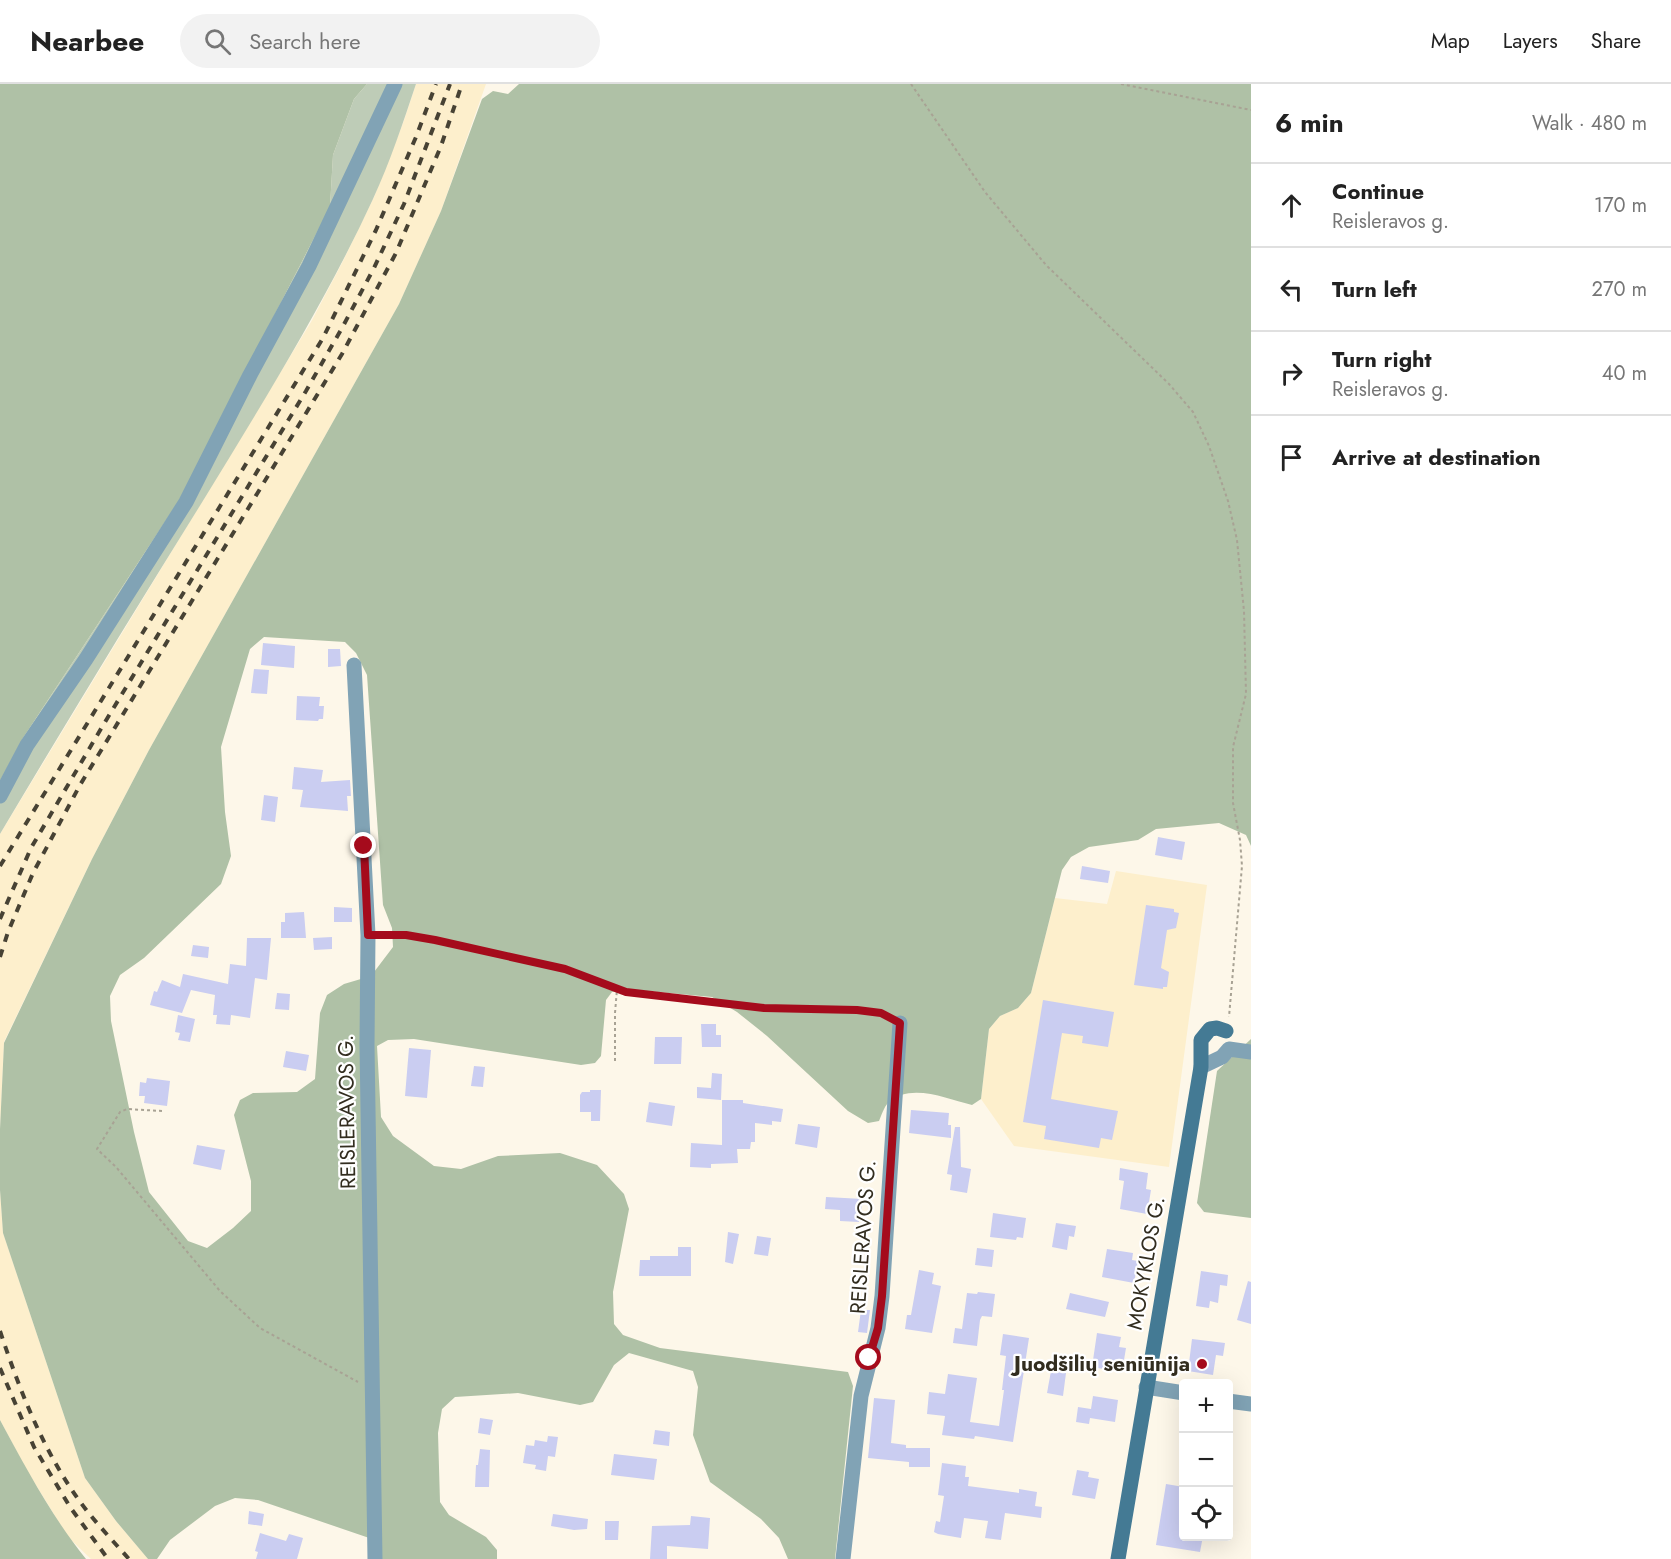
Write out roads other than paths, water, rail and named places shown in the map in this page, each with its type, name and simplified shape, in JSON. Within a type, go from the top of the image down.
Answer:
[{"type":"main road","name":"MOKYKLOS G.","points":[[1119,1559],[1201,1067],[1201,1040],[1210,1029],[1217,1028],[1226,1032]]},
{"type":"street","points":[[0,796],[27,745],[86,659],[186,502],[250,375],[309,266],[395,84]]},
{"type":"street","name":"REISLERAVOS G.","points":[[354,665],[368,935],[367,1045],[375,1559]]},
{"type":"street","name":"REISLERAVOS G.","points":[[843,1559],[861,1396],[878,1328],[882,1296],[900,1023]]},
{"type":"street","points":[[1201,1067],[1222,1057],[1229,1049],[1230,1043],[1226,1032]]},
{"type":"street","points":[[1229,1049],[1251,1052]]},
{"type":"street","points":[[1146,1388],[1179,1393]]},
{"type":"street","points":[[1233,1402],[1251,1404]]},
{"type":"railway","points":[[0,866],[323,338],[376,230],[436,84]]},
{"type":"railway","points":[[0,919],[31,848],[342,328],[404,204],[450,84]]},
{"type":"railway","points":[[0,957],[33,873],[80,785],[342,354],[396,253],[441,146],[462,84]]},
{"type":"railway","points":[[0,1331],[24,1398],[55,1463],[86,1510],[129,1559]]},
{"type":"railway","points":[[0,1368],[34,1447],[70,1507],[108,1559]]},
{"type":"place","name":"Juodšilių seniūnija","points":[[1202,1364]]}]
